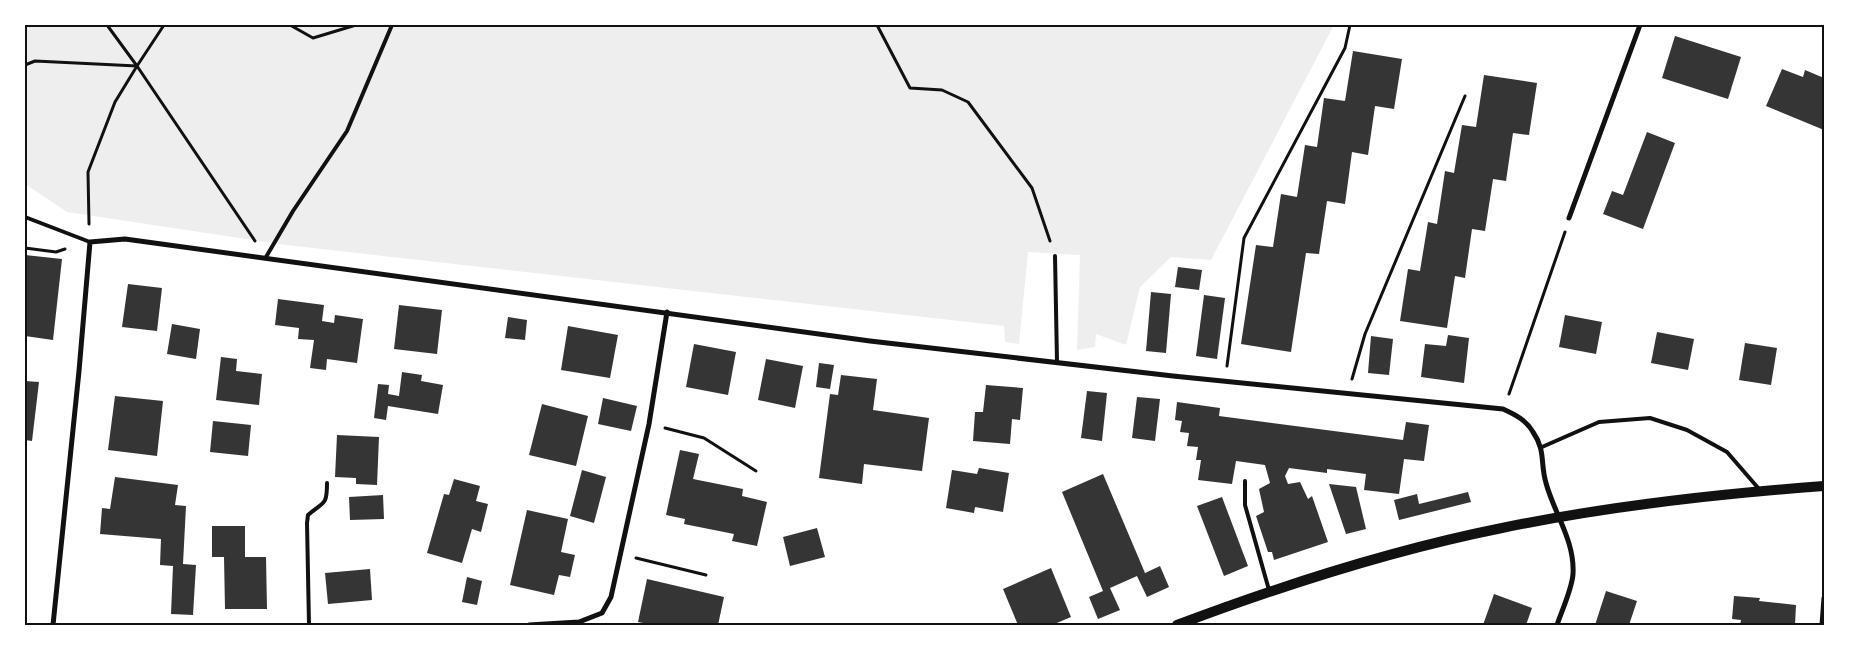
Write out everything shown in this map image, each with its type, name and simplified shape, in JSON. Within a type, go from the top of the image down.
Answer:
[{"type":"main road","points":[[1178,625],[1270,592],[1393,554],[1501,528],[1675,500],[1824,486]]},
{"type":"street","points":[[1569,218],[1640,25]]},
{"type":"street","points":[[53,625],[90,242],[126,239],[870,341],[1225,382],[1504,409],[1520,417],[1533,430],[1542,447],[1545,482],[1560,517],[1572,557],[1573,575],[1557,625]]},
{"type":"street","points":[[529,625],[578,622],[602,613],[611,597],[649,424],[667,312]]},
{"type":"street","points":[[1822,625],[1824,598]]},
{"type":"lane","points":[[266,257],[293,211],[347,131],[392,25]]},
{"type":"lane","points":[[25,217],[90,242]]},
{"type":"lane","points":[[1055,256],[1057,362]]},
{"type":"lane","points":[[1542,447],[1599,422],[1650,418],[1687,430],[1727,452],[1760,491]]},
{"type":"lane","points":[[1245,481],[1245,505],[1270,592]]},
{"type":"lane","points":[[309,625],[306,523],[308,515],[324,504],[327,498],[327,483]]},
{"type":"path","points":[[107,25],[138,66],[266,257]]},
{"type":"path","points":[[90,242],[88,172],[115,102],[164,25]]},
{"type":"path","points":[[290,25],[313,38],[356,25]]},
{"type":"path","points":[[877,25],[910,88],[942,90],[968,102],[1032,188],[1055,256]]},
{"type":"path","points":[[1225,382],[1244,238],[1345,48],[1350,25]]},
{"type":"path","points":[[25,65],[35,61],[138,66]]},
{"type":"path","points":[[1347,394],[1365,334],[1465,96]]},
{"type":"path","points":[[1504,409],[1569,218]]},
{"type":"path","points":[[649,424],[704,438],[756,471]]},
{"type":"path","points":[[619,554],[706,575]]},
{"type":"shaded area","points":[[25,25],[1334,25],[1211,260],[1171,257],[1140,287],[1126,345],[1096,334],[1095,347],[1077,350],[1080,255],[1028,252],[1019,344],[1005,342],[1004,326],[286,245],[67,212],[25,184]]},
{"type":"building","points":[[1675,36],[1741,57],[1728,99],[1662,78]]},
{"type":"building","points":[[1353,51],[1402,59],[1394,109],[1375,106],[1368,155],[1352,152],[1345,204],[1327,201],[1319,254],[1306,253],[1291,352],[1241,344],[1256,245],[1273,247],[1281,194],[1297,197],[1305,145],[1317,147],[1324,98],[1345,101]]},
{"type":"building","points":[[1782,69],[1803,77],[1805,70],[1824,78],[1824,130],[1766,106]]},
{"type":"building","points":[[1484,75],[1537,83],[1529,135],[1513,133],[1506,181],[1493,179],[1485,231],[1472,229],[1465,278],[1455,276],[1447,328],[1400,321],[1408,269],[1420,271],[1428,222],[1437,224],[1445,171],[1454,173],[1462,125],[1476,127]]},
{"type":"building","points":[[1647,132],[1675,143],[1643,229],[1603,214],[1612,191],[1623,195]]},
{"type":"building","points":[[25,255],[62,259],[53,340],[25,336]]},
{"type":"building","points":[[1178,267],[1202,270],[1199,290],[1175,287]]},
{"type":"building","points":[[128,284],[162,288],[157,331],[122,327]]},
{"type":"building","points":[[1151,292],[1171,294],[1166,353],[1146,351]]},
{"type":"building","points":[[1204,295],[1225,298],[1217,359],[1196,356]]},
{"type":"building","points":[[278,299],[324,305],[322,321],[334,323],[335,315],[363,319],[357,363],[327,359],[326,370],[310,368],[314,340],[298,339],[299,328],[275,325]]},
{"type":"building","points":[[399,305],[442,310],[437,354],[394,349]]},
{"type":"building","points":[[1565,315],[1602,322],[1596,354],[1559,347]]},
{"type":"building","points":[[508,317],[527,320],[525,340],[505,338]]},
{"type":"building","points":[[172,324],[200,329],[196,359],[167,354]]},
{"type":"building","points":[[568,326],[618,335],[610,378],[561,370]]},
{"type":"building","points":[[1657,332],[1694,339],[1688,370],[1651,363]]},
{"type":"building","points":[[1448,335],[1469,338],[1464,383],[1421,377],[1425,344],[1446,346]]},
{"type":"building","points":[[1371,336],[1393,339],[1389,375],[1368,373]]},
{"type":"building","points":[[1745,343],[1777,348],[1771,385],[1739,380]]},
{"type":"building","points":[[694,344],[736,352],[728,395],[686,387]]},
{"type":"building","points":[[221,357],[237,359],[236,371],[262,374],[259,405],[216,400]]},
{"type":"building","points":[[766,359],[803,366],[795,408],[758,400]]},
{"type":"building","points":[[819,363],[834,365],[830,389],[816,387]]},
{"type":"building","points":[[402,372],[422,375],[421,381],[443,385],[438,414],[388,406],[386,420],[374,418],[378,384],[389,385],[388,394],[399,396]]},
{"type":"building","points":[[841,375],[877,379],[873,410],[929,418],[922,471],[864,464],[862,484],[819,478],[830,394],[838,395]]},
{"type":"building","points":[[25,381],[39,382],[32,441],[25,440]]},
{"type":"building","points":[[986,385],[1023,388],[1020,420],[1012,419],[1010,444],[973,441],[975,412],[983,412]]},
{"type":"building","points":[[1087,391],[1107,393],[1102,441],[1081,438]]},
{"type":"building","points":[[115,396],[163,401],[157,456],[108,450]]},
{"type":"building","points":[[1137,397],[1160,399],[1155,441],[1132,438]]},
{"type":"building","points":[[603,398],[637,406],[631,431],[598,424]]},
{"type":"building","points":[[1177,402],[1220,408],[1219,416],[1403,440],[1406,422],[1429,425],[1424,461],[1404,459],[1399,494],[1364,490],[1366,474],[1327,469],[1327,473],[1289,468],[1285,476],[1288,484],[1300,482],[1308,499],[1312,496],[1328,542],[1274,560],[1272,552],[1268,552],[1256,516],[1264,512],[1259,489],[1270,483],[1265,465],[1236,461],[1232,484],[1198,480],[1201,460],[1196,460],[1198,447],[1187,446],[1189,433],[1180,432],[1182,421],[1175,420]]},
{"type":"building","points":[[542,404],[588,416],[576,466],[529,455]]},
{"type":"building","points":[[213,421],[251,425],[248,456],[210,452]]},
{"type":"building","points":[[337,435],[379,437],[377,485],[356,484],[356,478],[335,477]]},
{"type":"building","points":[[680,450],[699,454],[693,479],[743,489],[742,496],[767,502],[757,546],[732,541],[734,534],[684,524],[685,519],[666,515]]},
{"type":"building","points":[[979,468],[1009,473],[1003,512],[975,507],[974,513],[946,508],[952,470],[977,474]]},
{"type":"building","points":[[582,470],[606,477],[594,523],[570,516]]},
{"type":"building","points":[[1103,474],[1145,573],[1160,566],[1169,587],[1147,597],[1137,576],[1110,588],[1120,610],[1098,619],[1089,597],[1103,591],[1062,492]]},
{"type":"building","points":[[115,477],[178,485],[175,505],[186,506],[183,564],[196,565],[193,615],[171,614],[173,566],[160,565],[161,539],[100,534],[102,508],[110,509]]},
{"type":"building","points":[[454,479],[480,486],[476,501],[488,504],[481,532],[472,529],[462,563],[427,553],[444,494],[449,495]]},
{"type":"building","points":[[1329,484],[1356,487],[1366,529],[1346,534]]},
{"type":"building","points":[[1468,492],[1471,502],[1399,520],[1394,500],[1417,494],[1419,504]]},
{"type":"building","points":[[383,495],[384,519],[350,520],[349,497]]},
{"type":"building","points":[[1222,497],[1248,566],[1224,576],[1197,506]]},
{"type":"building","points":[[527,510],[568,519],[561,552],[575,555],[570,577],[559,575],[554,595],[510,585]]},
{"type":"building","points":[[212,526],[245,526],[245,557],[266,557],[267,609],[225,609],[224,557],[212,557]]},
{"type":"building","points":[[817,528],[825,557],[790,566],[783,537]]},
{"type":"building","points":[[1051,568],[1071,617],[1052,625],[1018,625],[1003,589]]},
{"type":"building","points":[[370,569],[372,600],[328,604],[325,573]]},
{"type":"building","points":[[467,577],[482,581],[477,605],[462,602]]},
{"type":"building","points":[[647,579],[724,597],[718,625],[653,625],[638,622]]},
{"type":"building","points":[[1606,591],[1637,601],[1629,625],[1595,625]]},
{"type":"building","points":[[1494,594],[1532,608],[1526,625],[1483,625]]},
{"type":"building","points":[[1734,596],[1760,598],[1759,601],[1796,605],[1795,625],[1740,625],[1741,620],[1732,619]]}]
